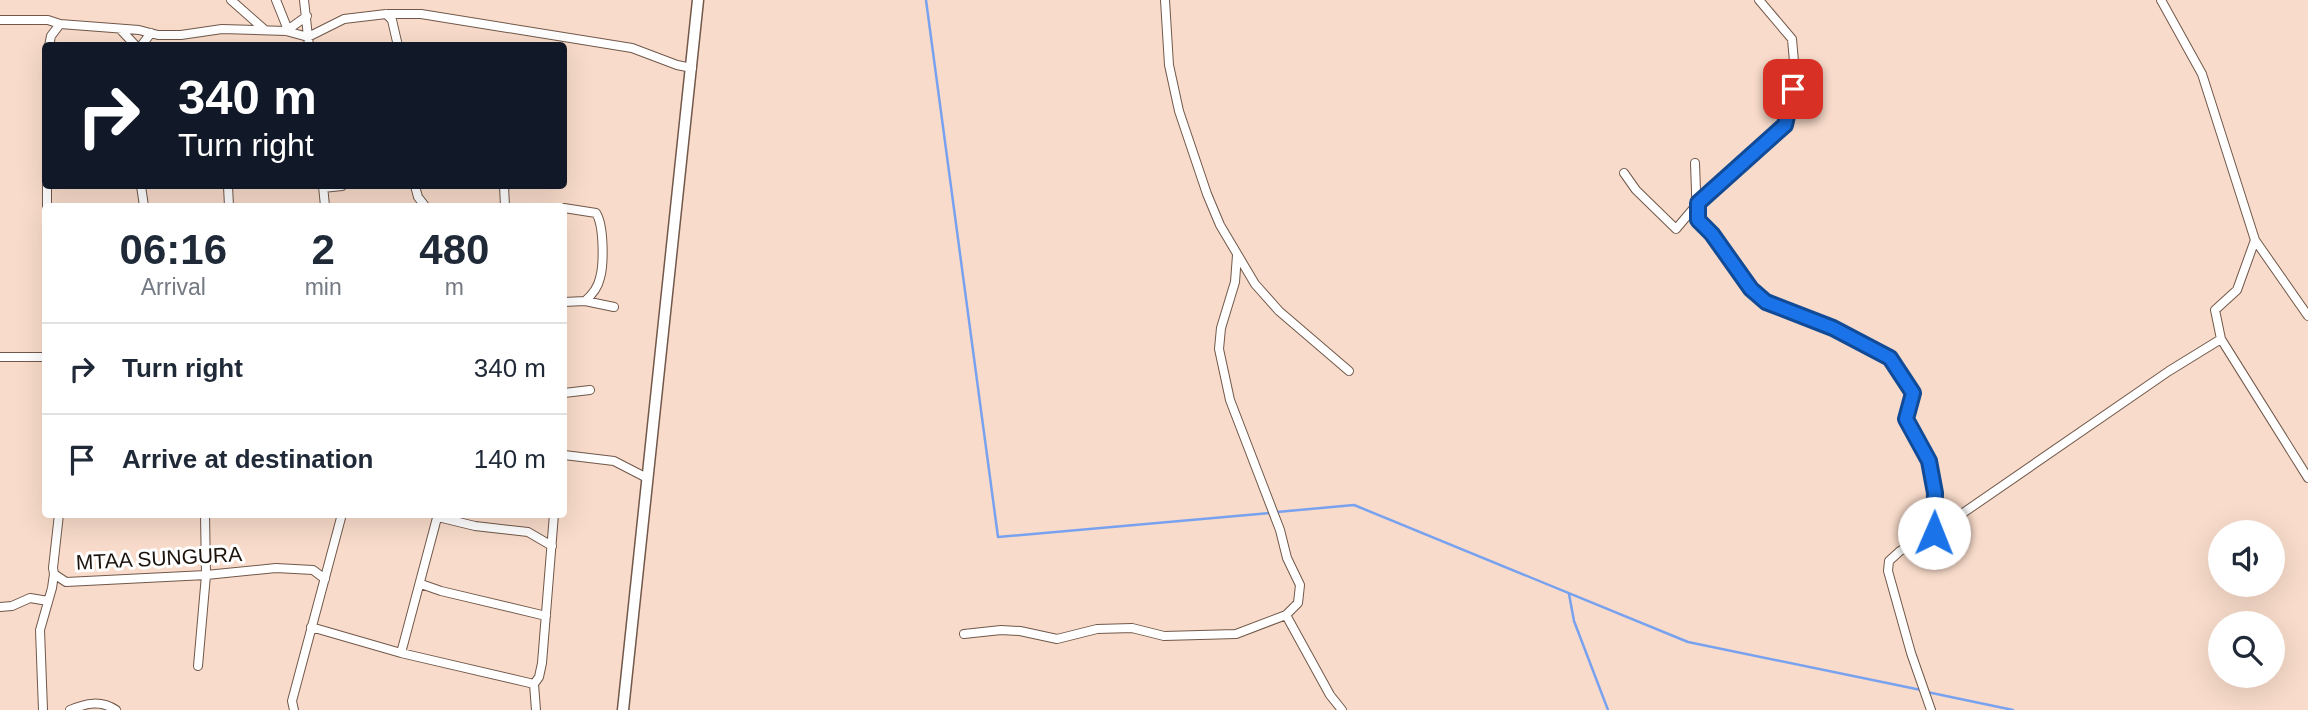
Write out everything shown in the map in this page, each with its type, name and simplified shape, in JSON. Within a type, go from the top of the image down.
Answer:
[{"type":"street","points":[[231,0],[265,30]]},
{"type":"street","points":[[276,0],[287,30]]},
{"type":"street","points":[[304,0],[309,41]]},
{"type":"street","points":[[623,710],[698,0]]},
{"type":"street","points":[[1165,0],[1169,65],[1179,111],[1220,225],[1255,284],[1279,311],[1349,371]]},
{"type":"street","points":[[1624,173],[1636,190],[1676,229],[1698,203],[1785,125],[1795,73],[1792,39],[1759,0]]},
{"type":"street","points":[[2161,0],[2202,74],[2255,240],[2308,316]]},
{"type":"street","points":[[309,41],[345,19],[386,14],[436,16],[632,48],[692,68]]},
{"type":"street","points":[[386,14],[392,20],[397,42]]},
{"type":"street","points":[[287,30],[307,16]]},
{"type":"street","points":[[0,20],[48,20],[60,24],[158,35],[181,35],[222,29],[287,30],[309,41]]},
{"type":"street","points":[[50,42],[51,36],[60,24]]},
{"type":"street","points":[[120,29],[132,42]]},
{"type":"street","points":[[144,42],[151,33]]},
{"type":"street","points":[[1695,163],[1698,220],[1712,234],[1739,274],[1766,302],[1833,328],[1890,358],[1913,393],[1906,419],[1929,461],[1935,493],[1934,533]]},
{"type":"street","points":[[416,189],[419,203]]},
{"type":"street","points":[[418,197],[423,203]]},
{"type":"street","points":[[567,208],[596,212],[602,228],[601,277],[585,301]]},
{"type":"street","points":[[2255,240],[2237,290],[2215,310],[2221,339],[2308,478]]},
{"type":"street","points":[[964,634],[1020,631],[1057,639],[1097,629],[1132,628],[1164,636],[1236,635],[1286,615],[1298,603],[1300,585],[1287,558],[1280,530],[1230,400],[1219,349],[1221,328],[1235,282],[1237,253]]},
{"type":"street","points":[[567,302],[585,301],[614,307]]},
{"type":"street","points":[[1931,710],[1911,653],[1888,571],[1889,561],[2169,371],[2221,339]]},
{"type":"street","points":[[0,357],[42,357]]},
{"type":"street","points":[[567,393],[590,390]]},
{"type":"street","points":[[567,454],[614,461],[647,478]]},
{"type":"street","name":"MTAA SUNGURA","points":[[59,518],[54,574],[66,582],[300,568],[313,570],[325,579]]},
{"type":"street","points":[[198,666],[206,575],[205,518]]},
{"type":"street","points":[[294,710],[292,701],[341,518]]},
{"type":"street","points":[[401,653],[438,518]]},
{"type":"street","points":[[445,518],[475,526],[528,532],[552,546]]},
{"type":"street","points":[[537,710],[534,684],[539,677],[542,663],[554,518]]},
{"type":"street","points":[[43,710],[40,629],[54,574]]},
{"type":"street","points":[[421,584],[545,616]]},
{"type":"street","points":[[0,607],[12,606],[30,598],[48,601]]},
{"type":"street","points":[[1286,615],[1330,695],[1342,710]]},
{"type":"street","points":[[311,627],[401,653],[534,684]]},
{"type":"street","points":[[70,710],[86,703],[104,705],[116,710]]},
{"type":"waterway","points":[[926,0],[998,537],[1270,513]]},
{"type":"waterway","points":[[1277,512],[1354,505],[1688,642],[1921,690]]},
{"type":"waterway","points":[[1569,594],[1574,621],[1608,710]]},
{"type":"waterway","points":[[1927,692],[2013,710]]},
{"type":"route","points":[[1793,89],[1785,125],[1698,203],[1698,220],[1712,234],[1751,289],[1766,302],[1833,328],[1890,358],[1913,393],[1906,419],[1929,461],[1935,493],[1934,533]]}]
